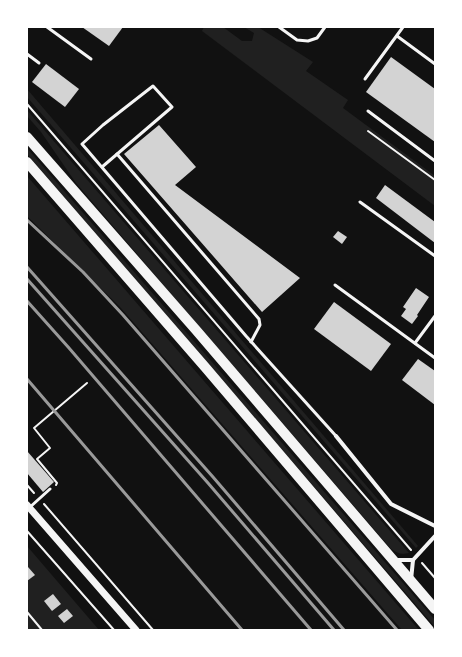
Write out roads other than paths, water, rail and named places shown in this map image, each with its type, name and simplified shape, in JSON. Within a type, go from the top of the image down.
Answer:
[{"type":"main road","points":[[27,137],[196,330],[435,609]]},
{"type":"main road","points":[[27,162],[205,367],[429,630]]},
{"type":"street","points":[[336,436],[390,504],[435,526]]},
{"type":"street","points":[[28,506],[136,630]]},
{"type":"street","points":[[411,582],[415,558],[435,536]]},
{"type":"street","points":[[393,560],[415,558]]},
{"type":"lane","points":[[47,27],[91,59]]},
{"type":"lane","points":[[279,27],[297,40],[308,41],[317,38],[325,27]]},
{"type":"lane","points":[[365,79],[403,27]]},
{"type":"lane","points":[[397,36],[435,64]]},
{"type":"lane","points":[[27,54],[39,63]]},
{"type":"lane","points":[[102,167],[172,107],[153,86],[103,125],[82,144],[251,342],[336,436]]},
{"type":"lane","points":[[368,111],[435,160]]},
{"type":"lane","points":[[117,154],[259,319],[260,325],[251,342]]},
{"type":"lane","points":[[360,202],[435,256]]},
{"type":"lane","points":[[335,285],[435,358]]},
{"type":"lane","points":[[415,343],[435,316]]},
{"type":"lane","points":[[28,506],[50,489]]},
{"type":"railway","points":[[27,220],[83,272],[123,315],[397,630]]},
{"type":"railway","points":[[27,267],[213,477],[344,630]]},
{"type":"railway","points":[[27,279],[208,483],[334,630]]},
{"type":"railway","points":[[27,301],[311,630]]},
{"type":"railway","points":[[27,379],[242,630]]}]
